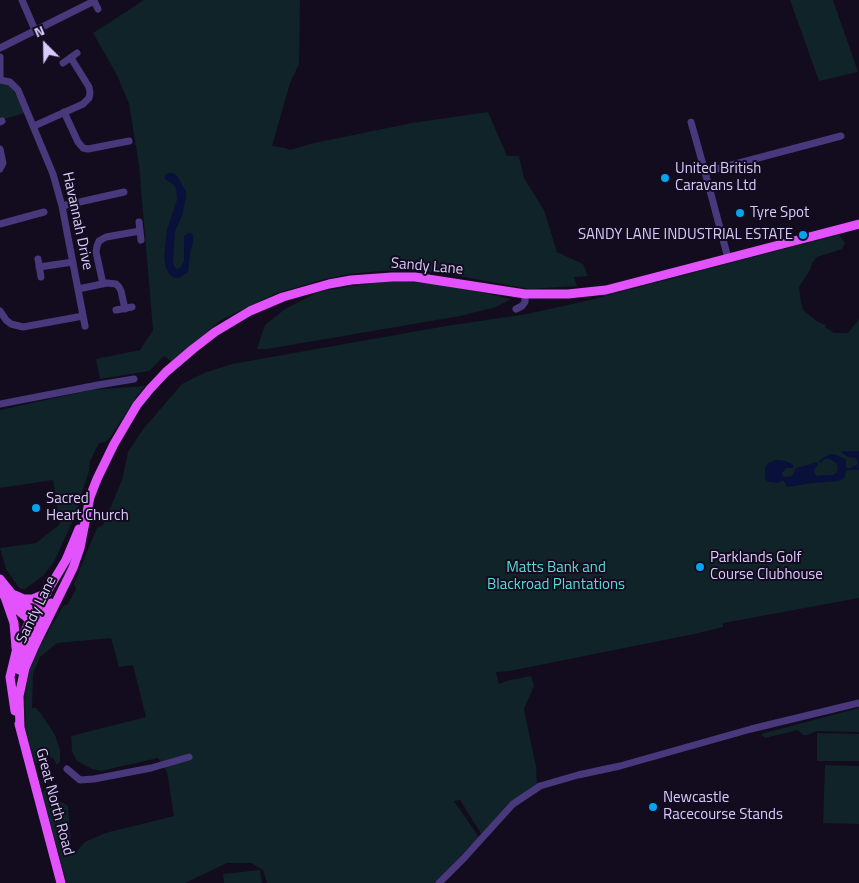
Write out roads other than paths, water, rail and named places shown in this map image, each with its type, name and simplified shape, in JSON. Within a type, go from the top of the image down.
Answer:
[{"type":"main road","name":"Sandy Lane","points":[[20,728],[10,681],[16,652],[66,560],[88,507],[97,479],[114,444],[146,394],[166,372],[215,332],[250,311],[283,297],[351,280],[392,277],[424,278],[525,294],[568,294],[606,290],[859,224]]},
{"type":"main road","name":"Sandy Lane","points":[[20,728],[19,696],[23,673],[69,576],[80,548],[88,507]]},
{"type":"main road","points":[[19,696],[20,662],[35,618],[69,576]]},
{"type":"main road","points":[[0,579],[14,623],[16,652]]},
{"type":"main road","points":[[6,594],[24,599],[33,599],[47,593]]},
{"type":"main road","points":[[6,594],[35,618]]},
{"type":"main road","name":"Great North Road","points":[[20,728],[61,883]]},
{"type":"street","points":[[22,0],[35,30]]},
{"type":"street","points":[[0,48],[94,1],[98,9]]},
{"type":"street","points":[[34,126],[85,102],[90,95],[89,88],[74,55],[63,63]]},
{"type":"street","points":[[0,57],[0,80]]},
{"type":"street","name":"Havannah Drive","points":[[0,80],[10,82],[16,88],[34,126],[53,174],[62,206],[84,326]]},
{"type":"street","points":[[64,112],[78,142],[83,148],[88,149],[129,141]]},
{"type":"street","points":[[691,122],[728,258]]},
{"type":"street","points":[[706,172],[841,136]]},
{"type":"street","points":[[118,143],[119,152]]},
{"type":"street","points":[[0,149],[3,163],[0,169]]},
{"type":"street","points":[[62,206],[124,192]]},
{"type":"street","points":[[112,195],[113,203]]},
{"type":"street","points":[[0,224],[44,212]]},
{"type":"street","points":[[32,215],[34,223]]},
{"type":"street","points":[[139,222],[141,240]]},
{"type":"street","points":[[102,284],[96,252],[99,241],[106,237],[140,231]]},
{"type":"street","points":[[38,259],[41,276]]},
{"type":"street","points":[[39,267],[73,262]]},
{"type":"street","points":[[78,289],[102,284],[116,284],[128,308],[116,310]]},
{"type":"street","points":[[516,309],[525,302],[525,294]]},
{"type":"street","points":[[0,312],[11,324],[23,327],[83,316]]},
{"type":"street","points":[[0,404],[134,379]]},
{"type":"street","points":[[440,883],[513,804],[540,786],[568,777],[620,766],[751,729],[859,702]]},
{"type":"street","points":[[67,769],[80,780],[94,779],[151,768],[189,757]]},
{"type":"place","name":"United British Caravans Ltd","points":[[665,178]]},
{"type":"place","name":"Tyre Spot","points":[[740,213]]},
{"type":"place","name":"SANDY LANE INDUSTRIAL ESTATE","points":[[803,235]]},
{"type":"place","name":"Sacred Heart Church","points":[[36,508]]},
{"type":"place","name":"Parklands Golf Course Clubhouse","points":[[700,567]]},
{"type":"place","name":"Newcastle Racecourse Stands","points":[[653,807]]},
{"type":"park label","name":"Matts Bank and Blackroad Plantations","points":[[556,576]]}]
